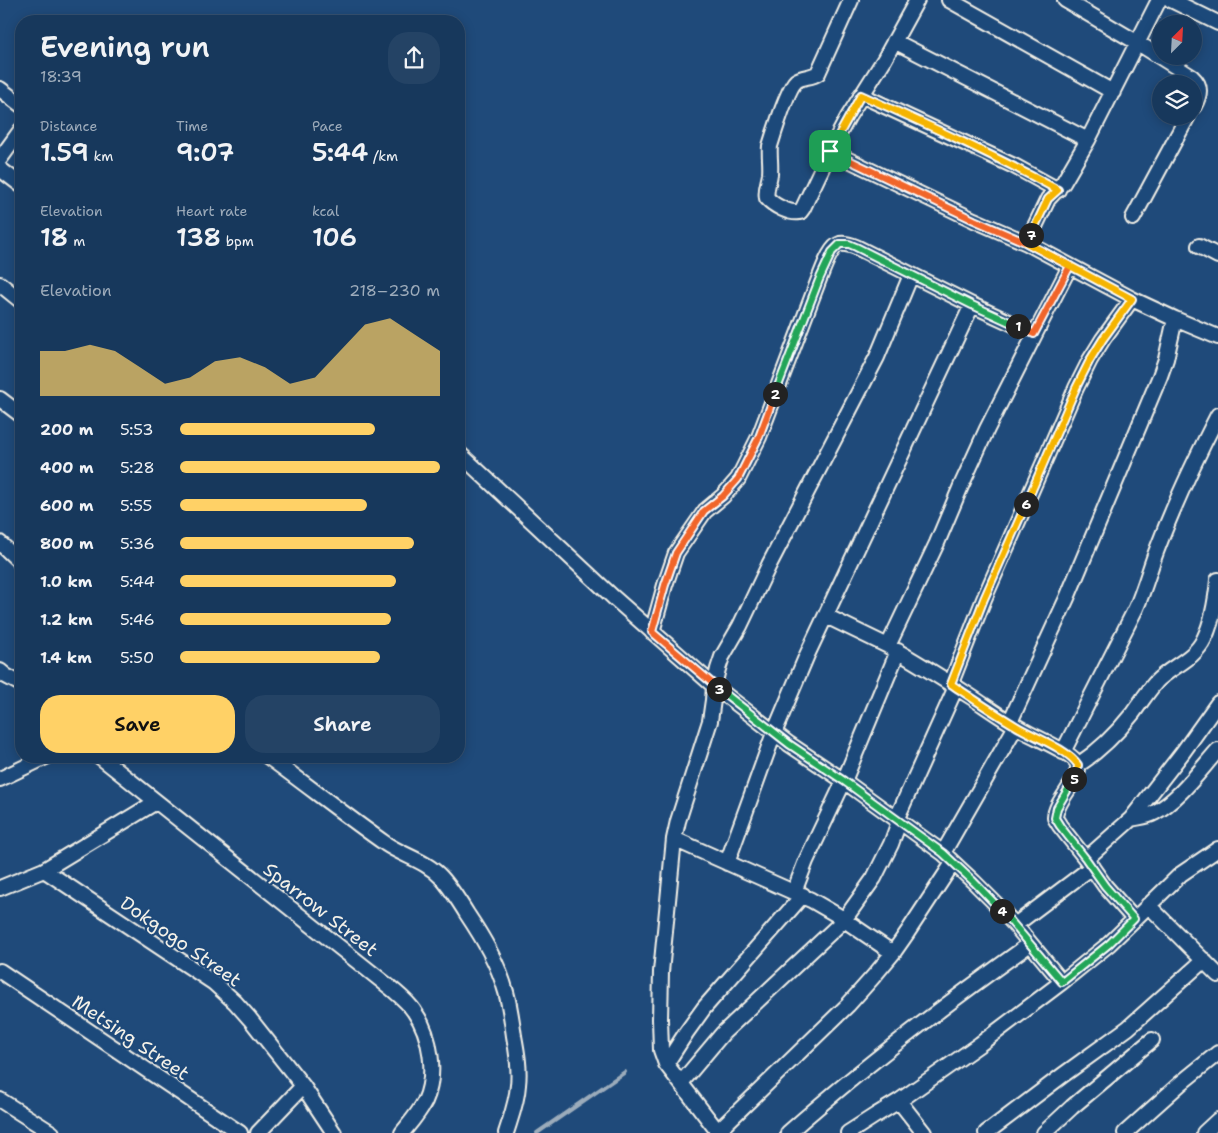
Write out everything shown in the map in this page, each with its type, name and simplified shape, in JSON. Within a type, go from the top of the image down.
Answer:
[{"type":"street","points":[[851,0],[818,73],[796,81],[790,91],[770,146],[767,198],[780,207],[793,212],[800,212],[804,208],[830,151],[917,0]]},
{"type":"street","points":[[949,0],[1112,92]]},
{"type":"street","points":[[1065,0],[1138,43],[1187,75]]},
{"type":"street","points":[[1027,243],[1044,205],[1058,190],[1088,140],[1159,0]]},
{"type":"street","points":[[1171,0],[1218,23]]},
{"type":"street","points":[[894,41],[1088,140]]},
{"type":"street","points":[[0,89],[15,100]]},
{"type":"street","points":[[861,95],[998,158],[1058,190]]},
{"type":"street","points":[[1133,218],[1183,125]]},
{"type":"street","points":[[0,158],[15,138]]},
{"type":"street","points":[[830,151],[974,220],[1027,243],[1132,299],[1218,337]]},
{"type":"street","points":[[0,169],[15,180]]},
{"type":"street","points":[[652,632],[676,553],[704,511],[723,496],[738,479],[759,437],[819,280],[832,252],[840,244],[849,244],[856,247],[1034,334]]},
{"type":"street","points":[[1199,246],[1218,256]]},
{"type":"street","points":[[666,1064],[704,1008],[798,894],[806,861],[844,781],[893,649],[961,486],[1034,334],[1070,266]]},
{"type":"street","points":[[911,275],[877,357],[773,557],[740,626],[722,657],[714,686],[714,700],[710,721],[678,821],[674,839],[661,972],[661,1050],[666,1064],[718,1132],[848,1005],[892,953],[948,858],[1013,724],[1067,598],[1160,376],[1175,319]]},
{"type":"street","points":[[0,284],[15,295]]},
{"type":"street","points":[[681,1083],[723,1033],[844,920],[874,878],[891,844],[898,821],[953,685],[984,599],[1076,388],[1090,360],[1132,299]]},
{"type":"street","points":[[727,863],[774,733],[807,655],[972,305]]},
{"type":"street","points":[[0,399],[15,410]]},
{"type":"street","points":[[1063,752],[1136,608],[1144,590],[1157,548],[1179,495],[1218,415]]},
{"type":"street","points":[[465,458],[613,597],[714,686],[774,733],[844,781],[948,858],[1015,925],[1062,982]]},
{"type":"street","points":[[0,543],[15,557]]},
{"type":"street","points":[[1134,919],[1105,886],[1060,826],[1055,818],[1057,808],[1076,775],[1078,765],[1105,744],[1132,714],[1157,681],[1197,650],[1204,640],[1208,629],[1218,580]]},
{"type":"street","points":[[826,616],[893,649],[1013,724],[1071,757],[1078,765]]},
{"type":"street","points":[[2,675],[15,681]]},
{"type":"street","points":[[1015,925],[1089,863],[1131,819],[1218,703]]},
{"type":"street","points":[[1131,819],[1148,816],[1161,808],[1187,785],[1218,750]]},
{"type":"street","points":[[0,779],[33,763]]},
{"type":"street","name":"Sparrow Street","points":[[108,763],[407,1002],[422,1025],[428,1045],[430,1081],[428,1094],[420,1111],[402,1133]]},
{"type":"street","points":[[276,763],[381,840],[408,857],[419,861],[441,877],[452,890],[481,935],[499,971],[506,992],[516,1044],[518,1066],[516,1102],[506,1133]]},
{"type":"street","points":[[0,888],[44,870],[156,802]]},
{"type":"street","points":[[674,839],[824,906],[892,953]]},
{"type":"street","points":[[848,1133],[899,1101],[980,1044],[1062,982],[1109,944],[1181,874],[1218,850]]},
{"type":"street","name":"Dokgogo Street","points":[[44,870],[214,983],[236,1002],[303,1086],[334,1133]]},
{"type":"street","points":[[1148,905],[1218,975]]},
{"type":"street","points":[[788,1133],[885,1052],[1030,944]]},
{"type":"street","points":[[986,1133],[1128,1028],[1204,960]]},
{"type":"street","name":"Metsing Street","points":[[0,971],[240,1133]]},
{"type":"street","points":[[1044,1133],[1152,1040]]},
{"type":"street","points":[[1125,1133],[1180,1083],[1218,1052]]},
{"type":"street","points":[[258,1133],[303,1086]]},
{"type":"street","points":[[0,1100],[52,1133]]},
{"type":"street","points":[[899,1101],[924,1133]]},
{"type":"street","points":[[1204,1133],[1218,1120]]},
{"type":"waterway","points":[[537,1133],[625,1072]]},
{"type":"route","points":[[830,151],[861,95],[1014,166],[1058,190],[1044,205],[1027,243],[1132,299],[1103,339],[1076,388],[984,599],[951,684],[1016,726],[1071,757],[1078,765],[1076,775],[1057,808],[1055,818],[1111,894],[1134,919],[1109,944],[1062,982],[994,902],[943,853],[774,733],[714,686],[652,632],[672,561],[676,553],[704,511],[731,488],[747,463],[759,437],[819,280],[828,259],[836,247],[840,244],[849,244],[856,247],[1034,334],[1070,266],[1027,243],[974,220],[830,151]]}]
